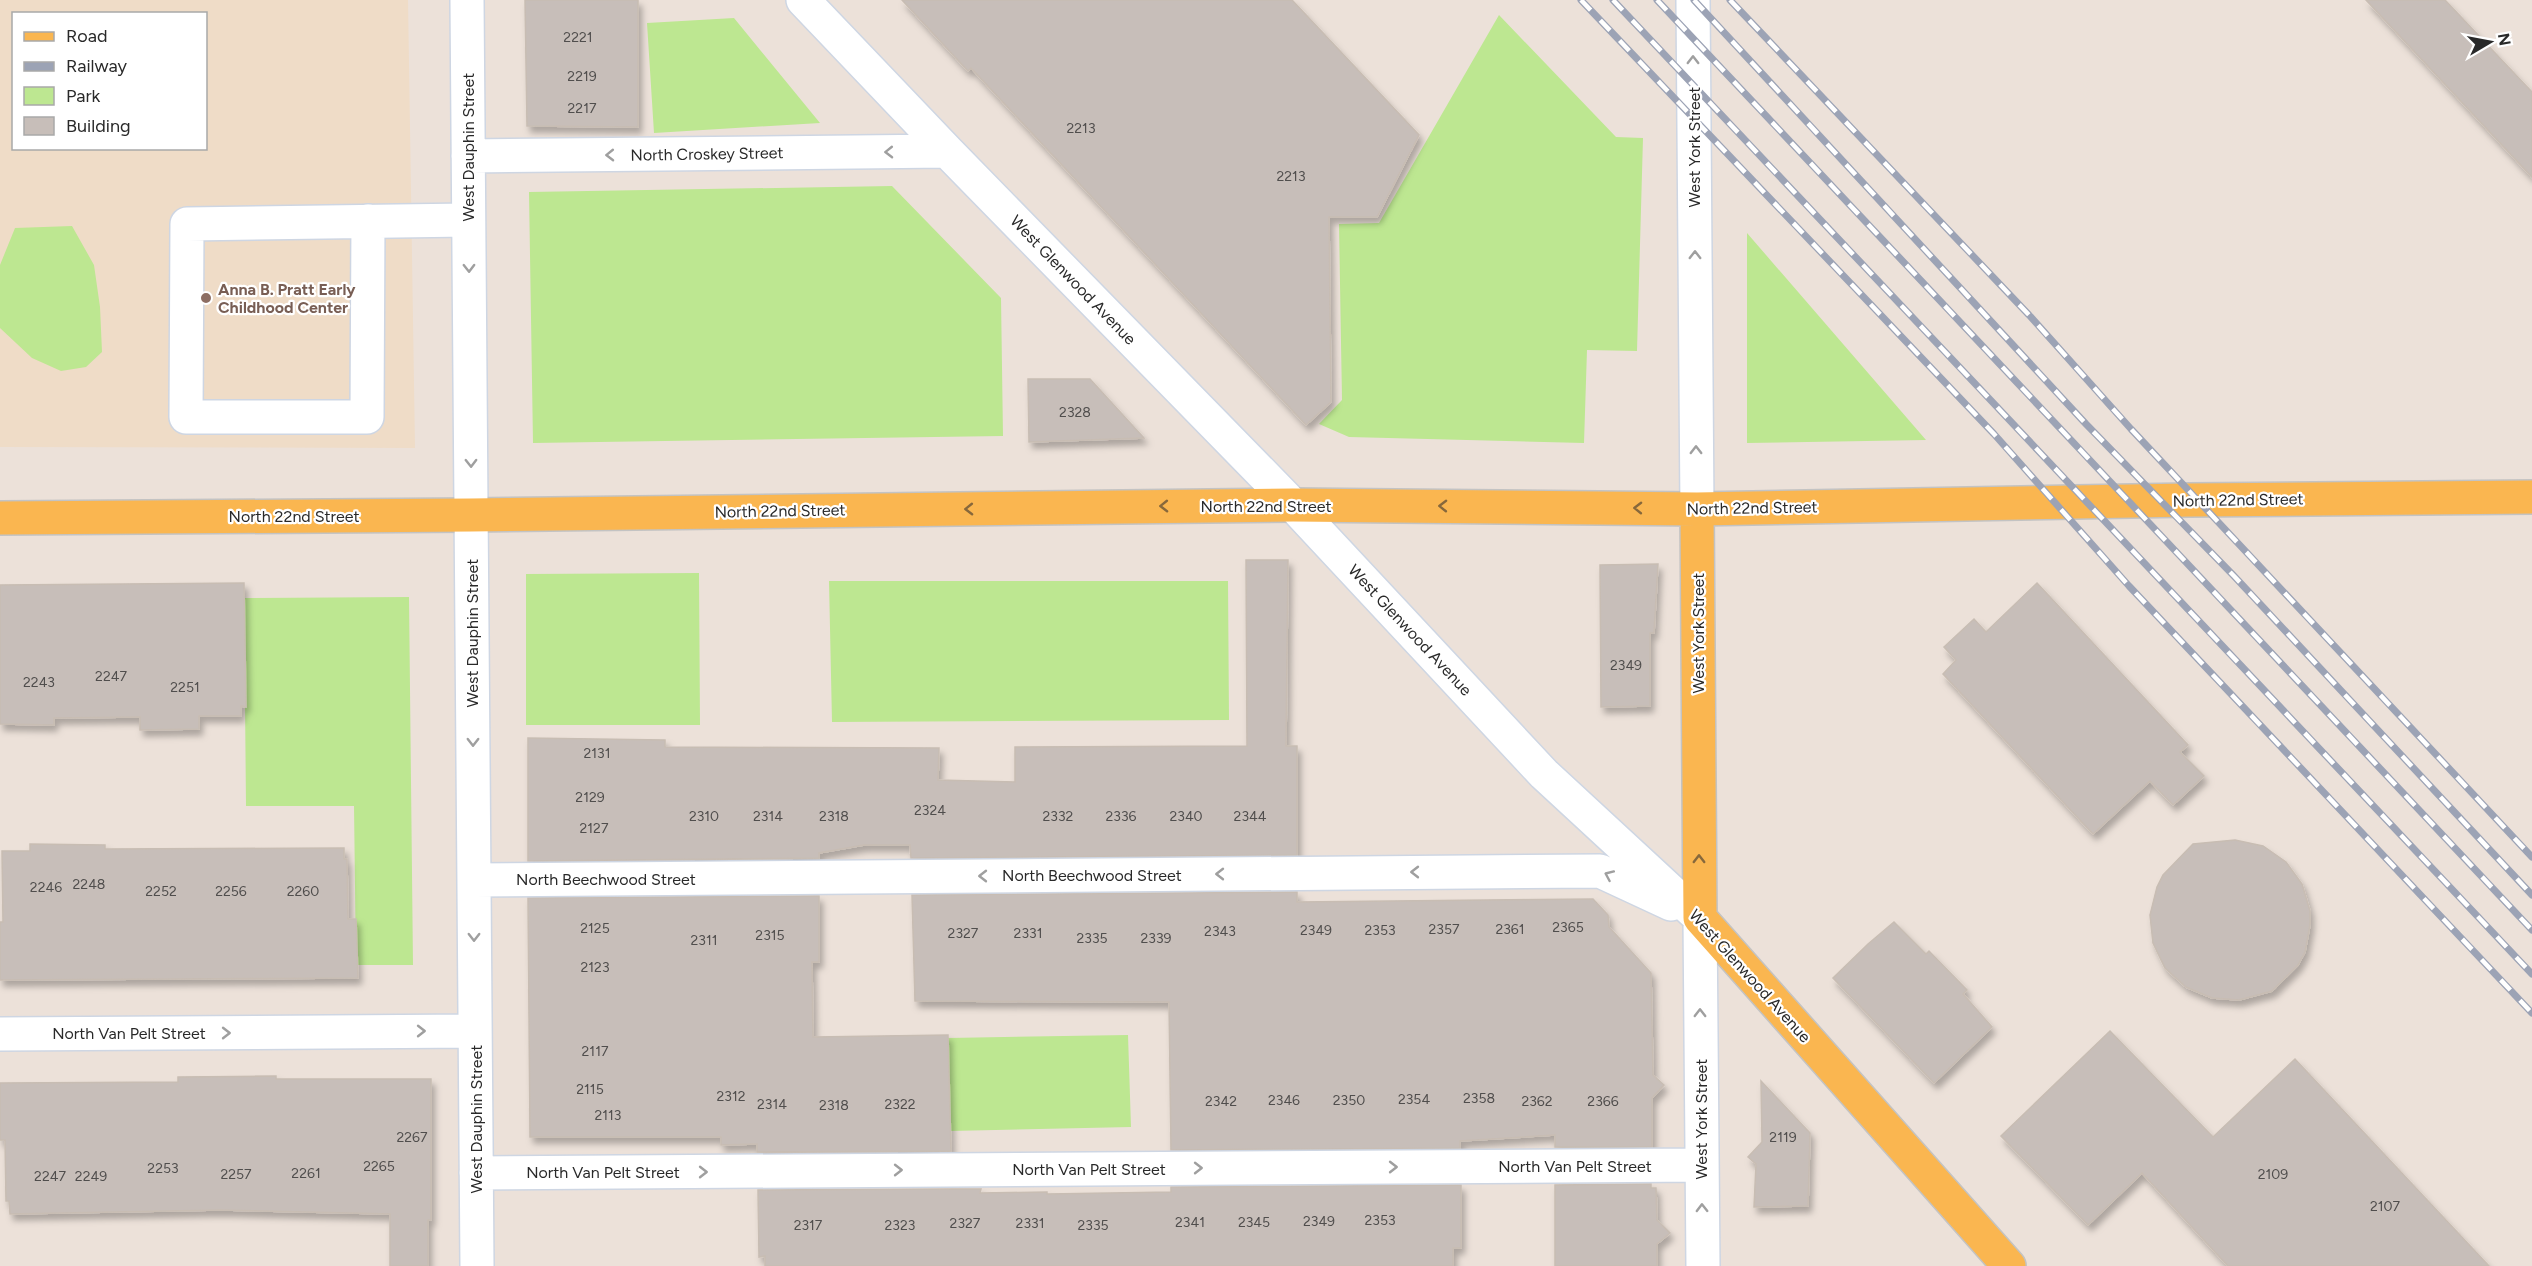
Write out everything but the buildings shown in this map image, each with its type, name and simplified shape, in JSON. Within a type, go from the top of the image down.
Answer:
[{"type":"main road","name":"North 22nd Street","points":[[0,518],[1293,505],[1697,509],[2177,500],[2532,497]]},
{"type":"main road","name":"West York Street","points":[[1697,509],[1700,918]]},
{"type":"main road","name":"West Glenwood Avenue","points":[[1700,918],[2008,1266]]},
{"type":"street","name":"West Dauphin Street","points":[[467,0],[477,1266]]},
{"type":"street","name":"West Glenwood Avenue","points":[[803,0],[947,151],[1293,505],[1544,774],[1700,918]]},
{"type":"street","name":"West York Street","points":[[1693,0],[1697,509]]},
{"type":"street","name":"North Croskey Street","points":[[468,156],[947,151]]},
{"type":"street","points":[[368,221],[367,417],[186,417],[187,224],[368,221],[468,220]]},
{"type":"street","name":"North Beechwood Street","points":[[474,880],[1600,871],[1700,918]]},
{"type":"street","name":"West York Street","points":[[1700,918],[1703,1266]]},
{"type":"street","name":"North Van Pelt Street","points":[[0,1034],[475,1031]]},
{"type":"street","name":"North Van Pelt Street","points":[[476,1173],[1701,1165]]},
{"type":"shaded area","name":"Anna B. Pratt Early Childhood Center","points":[[0,0],[408,0],[415,448],[0,447]]},
{"type":"green space","points":[[1499,15],[1616,137],[1643,138],[1637,351],[1587,350],[1584,443],[1349,437],[1319,424],[1342,400],[1339,224],[1379,223]]},
{"type":"green space","points":[[734,18],[820,123],[654,133],[647,23]]},
{"type":"green space","points":[[892,186],[1001,298],[1003,436],[533,443],[529,192]]},
{"type":"green space","points":[[72,226],[94,265],[100,307],[102,352],[86,367],[61,371],[32,358],[0,328],[0,265],[15,228]]},
{"type":"green space","points":[[1747,233],[1926,440],[1747,443]]},
{"type":"green space","points":[[699,573],[700,725],[526,725],[526,574]]},
{"type":"green space","points":[[829,581],[1228,581],[1229,720],[832,722]]},
{"type":"green space","points":[[409,597],[413,965],[356,965],[354,806],[246,806],[244,598]]},
{"type":"green space","points":[[1128,1035],[1131,1127],[950,1131],[948,1038]]},
{"type":"railway","points":[[1581,0],[1994,434],[2129,586],[2532,1013]]},
{"type":"railway","points":[[1613,0],[2532,974]]},
{"type":"railway","points":[[1657,0],[2532,930]]},
{"type":"railway","points":[[1694,0],[2086,424],[2234,576],[2532,895]]},
{"type":"railway","points":[[1730,0],[2029,315],[2131,429],[2532,857]]},
{"type":"place","name":"Anna B. Pratt Early Childhood Center","points":[[206,298]]}]
